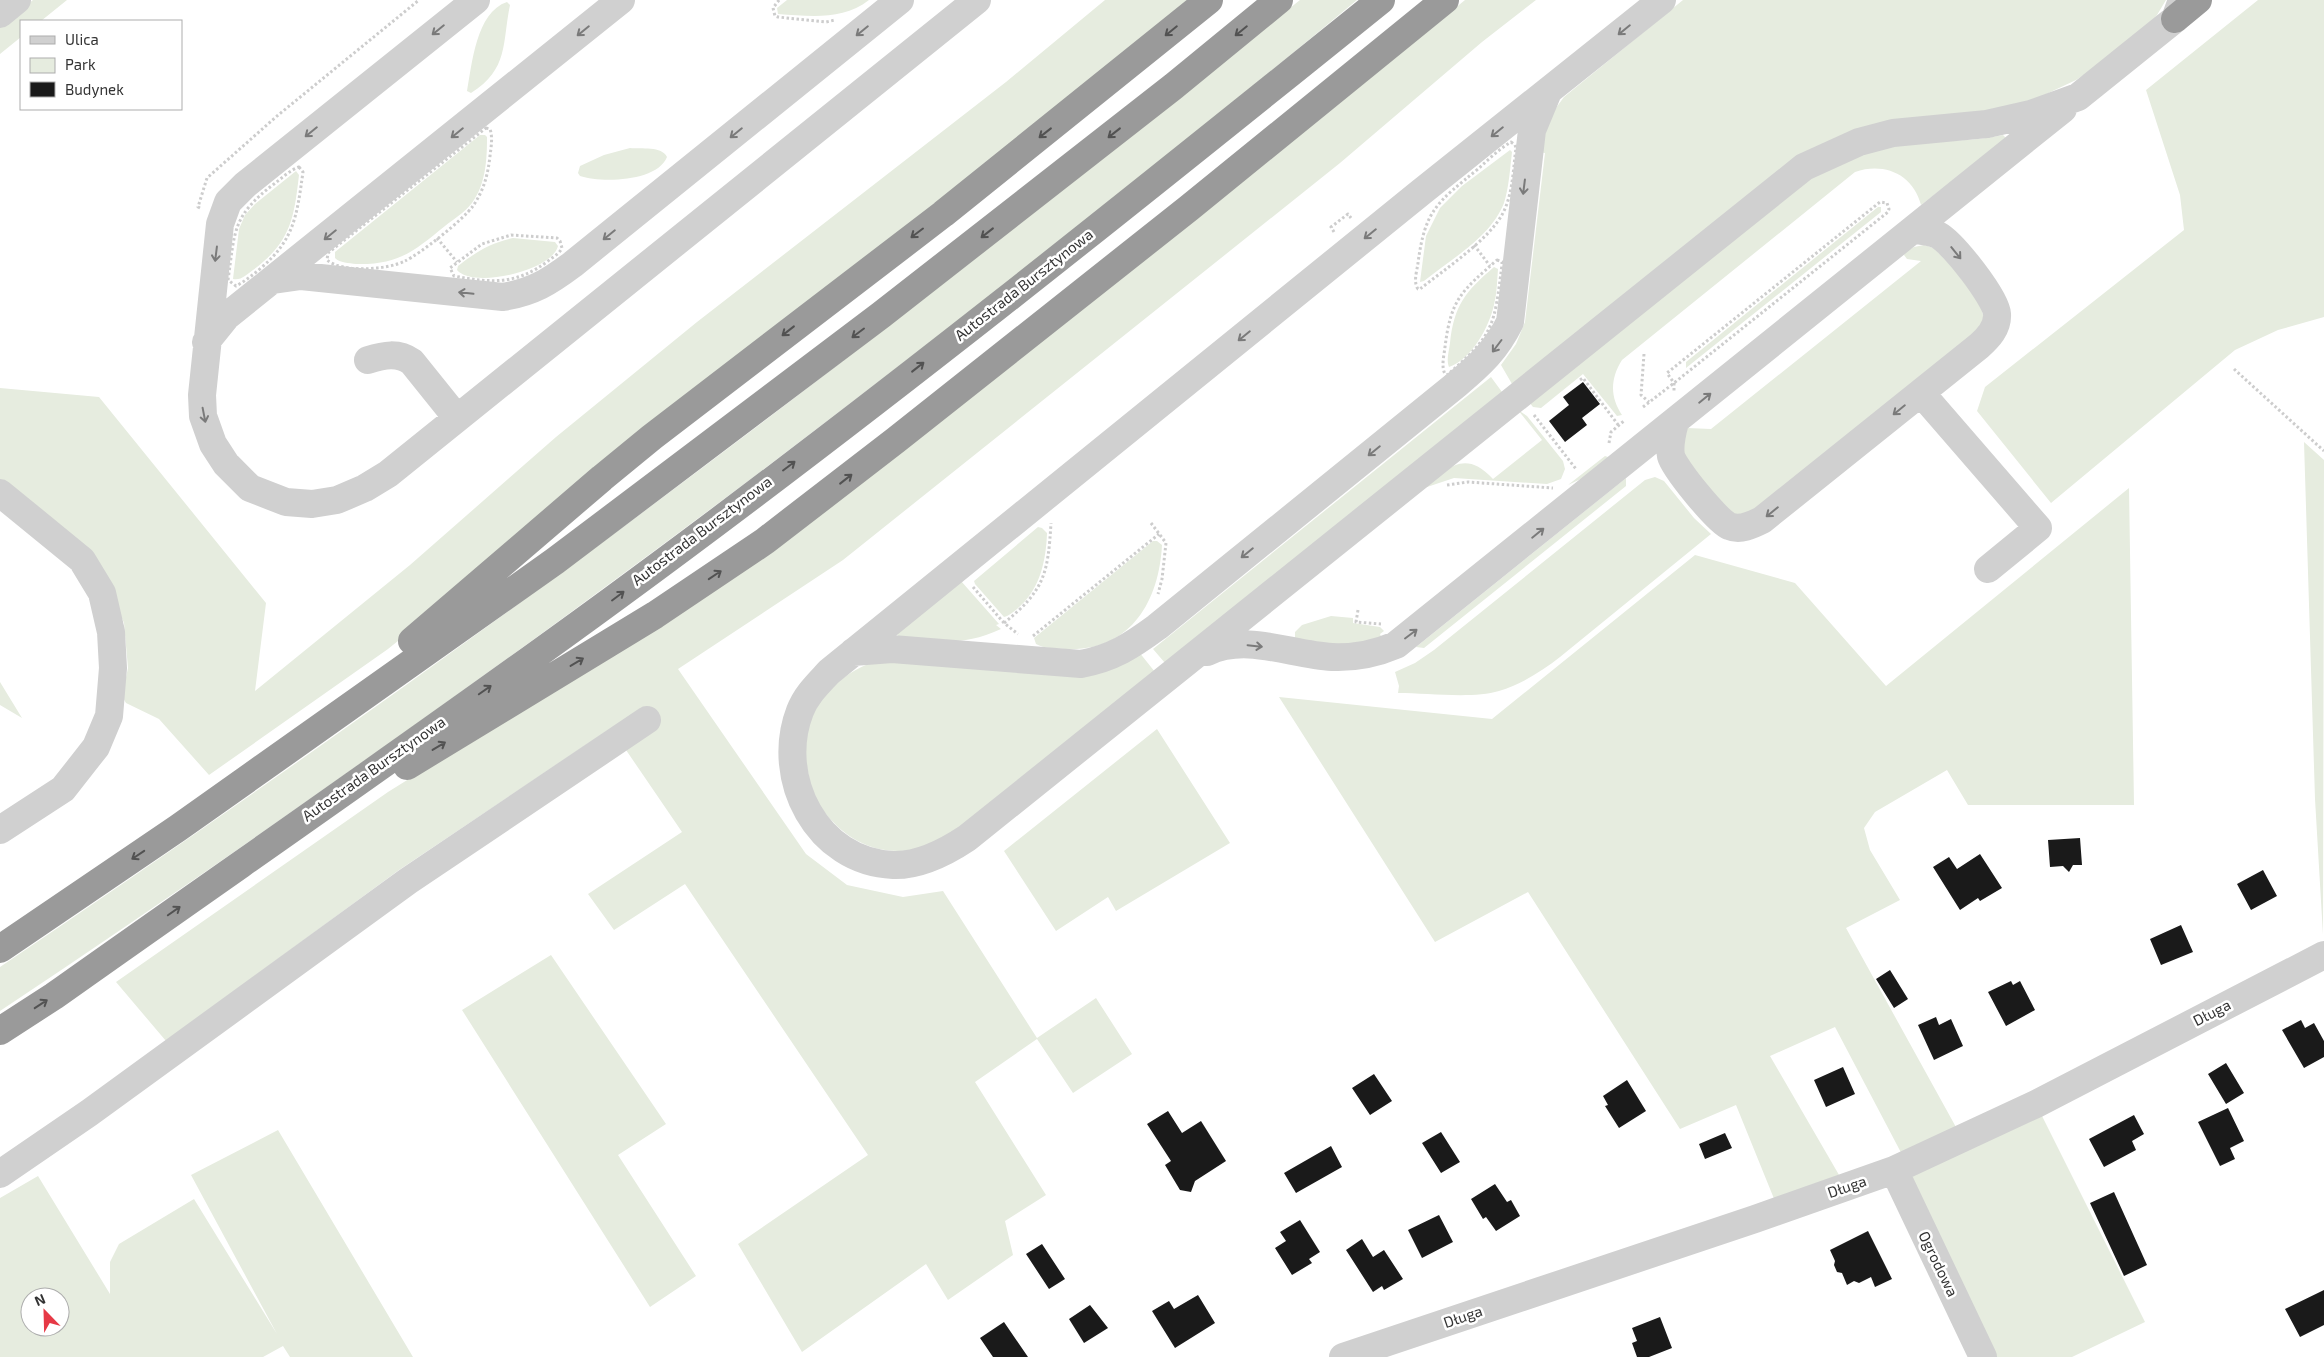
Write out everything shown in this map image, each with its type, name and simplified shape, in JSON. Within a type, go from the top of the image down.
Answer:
[{"type":"highway","points":[[178,828],[447,613],[546,525],[652,437],[943,214],[1209,0]]},
{"type":"highway","points":[[0,949],[178,828],[555,561],[1019,208],[1279,0]]},
{"type":"highway","name":"Autostrada Bursztynowa","points":[[0,1031],[54,996],[658,565],[967,330],[1189,155],[1381,0]]},
{"type":"highway","points":[[203,890],[646,620],[764,541],[896,440],[1189,208],[1446,0]]},
{"type":"highway","points":[[2178,9],[2198,0]]},
{"type":"street","points":[[0,14],[18,0]]},
{"type":"street","points":[[476,0],[245,185],[228,202],[220,224],[206,342],[203,416],[214,444],[226,464],[250,488],[286,502],[312,504],[337,500],[365,488],[388,474],[976,0]]},
{"type":"street","points":[[206,342],[227,316],[621,0]]},
{"type":"street","points":[[273,280],[301,276],[503,297],[525,294],[549,282],[573,264],[900,0]]},
{"type":"street","points":[[1662,0],[853,652],[810,691],[800,710],[793,734],[791,755],[796,783],[808,810],[832,843],[852,854],[894,865],[924,860],[948,850],[967,838],[1804,167],[1859,142],[1893,133],[1987,124],[2031,114],[2078,98]]},
{"type":"street","points":[[1192,659],[1217,647],[1232,644],[1256,645],[1331,657],[1362,657],[1396,645],[1916,230],[2078,98],[2178,9]]},
{"type":"street","points":[[853,652],[892,649],[1081,664],[1119,654],[1195,596],[1486,360],[1502,339],[1510,322],[1532,130],[1549,90]]},
{"type":"street","points":[[1675,422],[1670,447],[1671,457],[1676,468],[1721,522],[1731,527],[1743,527],[1762,520],[1921,393],[1989,337],[1994,329],[1997,315],[1990,294],[1950,246],[1939,236],[1916,230]]},
{"type":"street","points":[[368,360],[392,355],[403,355],[412,362],[457,418]]},
{"type":"street","points":[[1921,393],[2038,528],[1988,569]]},
{"type":"street","points":[[0,493],[82,560],[102,592],[111,632],[113,668],[109,716],[96,747],[64,789],[0,830]]},
{"type":"street","points":[[0,1174],[89,1113],[408,881],[647,720]]},
{"type":"street","name":"Długa","points":[[1344,1357],[1771,1214],[1894,1170],[2036,1104],[2324,955]]},
{"type":"street","name":"Ogrodowa","points":[[1894,1170],[1983,1357]]},
{"type":"path","points":[[223,216],[198,207],[207,178],[277,116],[419,0]]},
{"type":"path","points":[[779,0],[772,8],[775,16],[778,17],[826,22],[839,19]]},
{"type":"path","points":[[486,128],[490,130],[492,140],[485,182],[478,198],[467,214],[437,238],[409,259],[388,266],[355,268],[332,264],[326,257],[328,253],[478,132],[486,128]]},
{"type":"path","points":[[1513,143],[1516,148],[1508,198],[1495,225],[1474,245],[1420,289],[1416,286],[1422,235],[1427,220],[1437,204],[1509,144],[1513,143]]},
{"type":"path","points":[[299,167],[302,169],[297,216],[286,241],[275,256],[247,280],[236,286],[228,280],[235,229],[244,212],[260,195],[294,168],[299,167]]},
{"type":"path","points":[[1643,407],[1674,383],[1888,212],[1887,203],[1883,200],[1880,202],[1668,373],[1674,383]]},
{"type":"path","points":[[530,234],[557,238],[561,244],[560,252],[532,273],[518,279],[485,281],[454,276],[450,268],[457,262],[482,244],[511,235],[530,234]]},
{"type":"path","points":[[437,238],[457,262]]},
{"type":"path","points":[[1474,245],[1490,266]]},
{"type":"path","points":[[1497,260],[1502,262],[1496,313],[1490,330],[1477,348],[1447,375],[1442,366],[1451,315],[1468,285],[1490,266],[1497,260]]},
{"type":"path","points":[[1644,354],[1641,395],[1649,402]]},
{"type":"path","points":[[2234,369],[2324,451]]},
{"type":"path","points":[[1576,383],[1583,378],[1619,426]]},
{"type":"path","points":[[1530,411],[1578,471]]},
{"type":"path","points":[[1535,416],[1542,411]]},
{"type":"path","points":[[1610,446],[1611,432],[1625,420]]},
{"type":"path","points":[[1571,476],[1584,466]]},
{"type":"path","points":[[1438,488],[1455,483],[1468,482],[1553,488],[1559,486]]},
{"type":"path","points":[[1004,623],[1029,602],[1037,590],[1048,561],[1052,519]]},
{"type":"path","points":[[1151,523],[1166,543],[1162,579],[1156,597]]},
{"type":"path","points":[[1027,641],[1159,534]]},
{"type":"path","points":[[967,580],[1004,623],[1021,636]]},
{"type":"green space","points":[[33,0],[67,0],[42,20],[20,20],[20,38],[0,54],[0,26]]},
{"type":"green space","points":[[787,0],[869,0],[859,7],[848,11],[825,16],[778,14],[777,8]]},
{"type":"green space","points":[[1105,0],[1193,0],[388,649],[209,775],[159,719],[126,703],[122,696],[128,668],[124,623],[109,588],[0,482],[0,388],[99,397],[266,603],[255,691],[410,565],[556,437],[697,322],[1006,82]]},
{"type":"green space","points":[[1300,0],[1357,0],[1028,266],[861,396],[692,523],[349,772],[0,1011],[0,967],[298,762],[592,550],[949,279]]},
{"type":"green space","points":[[1465,0],[1536,0],[1482,42],[1340,163],[843,560],[678,669],[806,854],[847,885],[903,897],[943,891],[1037,1038],[1096,998],[1132,1054],[1073,1093],[1037,1039],[975,1082],[1046,1195],[1005,1221],[1013,1255],[948,1300],[926,1264],[802,1352],[738,1244],[868,1155],[685,884],[614,930],[588,894],[682,832],[611,728],[399,870],[166,1041],[116,982],[388,792],[582,671],[1408,47]]},
{"type":"green space","points":[[1683,0],[2166,0],[2145,30],[2096,67],[2076,80],[2021,106],[1863,128],[1512,384],[1501,365],[1516,344],[1525,322],[1545,153],[1538,152],[1550,116],[1564,97]]},
{"type":"green space","points":[[2258,0],[2324,0],[2324,317],[2278,330],[2235,350],[2051,503],[1977,411],[1985,387],[2184,230],[2180,195],[2146,90]]},
{"type":"green space","points":[[507,2],[510,5],[502,54],[498,65],[483,84],[471,93],[467,91],[477,41],[482,28],[488,16]]},
{"type":"green space","points":[[480,135],[487,137],[483,180],[477,196],[463,212],[424,243],[395,259],[371,264],[356,264],[342,262],[335,258],[335,252]]},
{"type":"green space","points":[[2003,135],[2007,139],[1921,205],[1911,185],[1896,173],[1876,169],[1855,172],[1622,360],[1615,374],[1613,388],[1615,401],[1622,415],[1617,416],[1583,374],[1541,408],[1533,407],[1529,402],[1798,186],[1808,180],[1849,159],[1882,148],[1912,143],[1988,138]]},
{"type":"green space","points":[[630,148],[661,151],[667,157],[652,172],[641,176],[601,180],[580,176],[578,173],[580,166],[604,155]]},
{"type":"green space","points":[[1510,150],[1512,152],[1507,191],[1498,215],[1480,237],[1424,281],[1420,282],[1426,236],[1440,208],[1462,186]]},
{"type":"green space","points":[[296,171],[299,175],[295,204],[283,239],[266,260],[241,278],[233,279],[239,229],[245,215],[255,204]]},
{"type":"green space","points":[[1878,207],[1881,207],[1881,212],[1686,368],[1686,362]]},
{"type":"green space","points":[[513,238],[555,242],[558,246],[553,255],[528,270],[479,278],[466,275],[457,270],[458,266],[471,256],[497,243]]},
{"type":"green space","points":[[1924,245],[1934,248],[1953,268],[1980,303],[1984,319],[1982,327],[1746,517],[1728,514],[1683,461],[1680,444],[1687,428],[1711,429],[1921,261],[1907,259],[1904,255],[1905,252],[1914,247]]},
{"type":"green space","points":[[1494,267],[1498,269],[1494,305],[1484,332],[1465,357],[1449,367],[1448,358],[1452,330],[1458,309],[1469,292]]},
{"type":"green space","points":[[1491,377],[1502,392],[1165,663],[1153,649]]},
{"type":"green space","points":[[1518,410],[1527,416],[1563,461],[1565,469],[1561,479],[1547,484],[1454,478],[1421,489],[1448,469],[1465,463],[1483,470],[1493,479],[1542,440]]},
{"type":"green space","points":[[2304,442],[2324,460],[2323,935],[2315,799]]},
{"type":"green space","points":[[1605,456],[1611,458],[1587,476],[1568,485]]},
{"type":"green space","points":[[1655,477],[1664,481],[1694,518],[1711,534],[1560,657],[1524,681],[1499,691],[1476,695],[1398,693],[1399,686],[1395,672],[1415,663],[1434,650],[1645,480]]},
{"type":"green space","points":[[1626,478],[1626,486],[1424,648],[1416,647]]},
{"type":"green space","points":[[2129,488],[2134,805],[1968,805],[1947,770],[1875,812],[1864,828],[1870,850],[1900,900],[1846,928],[1962,1138],[2036,1104],[2145,1322],[2072,1357],[1983,1357],[1907,1164],[1835,1027],[1770,1056],[1846,1187],[1779,1211],[1736,1105],[1680,1129],[1528,892],[1435,942],[1279,697],[1492,719],[1695,555],[1795,583],[1886,686]]},
{"type":"green space","points":[[1038,527],[1047,533],[1045,554],[1040,574],[1025,601],[1012,613],[1004,617],[974,581]]},
{"type":"green space","points":[[1153,541],[1157,541],[1162,545],[1160,566],[1155,586],[1137,620],[1124,632],[1108,642],[1088,648],[1066,649],[1043,647],[1036,644],[1034,638]]},
{"type":"green space","points":[[961,581],[999,624],[996,625],[1001,629],[987,635],[962,641],[898,638],[897,633]]},
{"type":"green space","points":[[1331,616],[1353,618],[1353,623],[1380,627],[1384,631],[1380,634],[1382,639],[1347,649],[1295,640],[1295,632],[1302,625]]},
{"type":"green space","points":[[1139,652],[1155,672],[952,836],[912,850],[899,851],[875,848],[864,844],[843,831],[814,799],[803,752],[806,731],[811,717],[827,693],[837,683],[862,667],[876,661]]},
{"type":"green space","points":[[0,682],[22,718],[0,705]]},
{"type":"green space","points":[[1157,729],[1230,843],[1116,911],[1108,897],[1056,931],[1004,851]]},
{"type":"green space","points":[[551,955],[666,1124],[618,1155],[696,1276],[650,1307],[462,1010]]},
{"type":"green space","points":[[278,1130],[413,1357],[290,1357],[283,1346],[263,1357],[0,1357],[0,1198],[38,1176],[110,1294],[110,1262],[119,1244],[194,1199],[277,1334],[191,1175]]},
{"type":"building","points":[[1583,382],[1600,404],[1582,418],[1587,425],[1565,442],[1549,421],[1569,405],[1563,397]]},
{"type":"building","points":[[2080,838],[2082,865],[2073,865],[2069,872],[2063,866],[2050,867],[2048,840]]},
{"type":"building","points":[[1980,854],[2002,888],[1980,901],[1978,898],[1960,910],[1933,867],[1949,857],[1957,869]]},
{"type":"building","points":[[2263,870],[2277,896],[2251,910],[2237,884]]},
{"type":"building","points":[[2181,925],[2193,952],[2161,965],[2150,939]]},
{"type":"building","points":[[1890,970],[1908,999],[1894,1008],[1876,979]]},
{"type":"building","points":[[2011,981],[2013,985],[2020,981],[2035,1010],[2006,1026],[1988,992]]},
{"type":"building","points":[[1936,1017],[1939,1025],[1951,1019],[1963,1046],[1934,1060],[1918,1025]]},
{"type":"building","points":[[2301,1020],[2305,1028],[2314,1023],[2324,1041],[2324,1057],[2304,1068],[2282,1030]]},
{"type":"building","points":[[2226,1063],[2244,1093],[2226,1104],[2208,1074]]},
{"type":"building","points":[[1843,1067],[1855,1094],[1826,1107],[1814,1080]]},
{"type":"building","points":[[1374,1074],[1392,1101],[1370,1115],[1352,1088]]},
{"type":"building","points":[[1627,1080],[1646,1111],[1619,1128],[1605,1106],[1608,1105],[1603,1096]]},
{"type":"building","points":[[2228,1108],[2244,1141],[2230,1148],[2235,1159],[2220,1166],[2198,1122]]},
{"type":"building","points":[[1168,1111],[1182,1133],[1201,1121],[1226,1161],[1195,1181],[1191,1192],[1180,1190],[1165,1165],[1171,1161],[1147,1124]]},
{"type":"building","points":[[2134,1115],[2144,1134],[2132,1141],[2136,1150],[2104,1167],[2089,1139]]},
{"type":"building","points":[[1441,1132],[1460,1162],[1441,1173],[1422,1143]]},
{"type":"building","points":[[1725,1133],[1732,1148],[1705,1159],[1699,1144]]},
{"type":"building","points":[[1331,1146],[1342,1167],[1296,1193],[1284,1173]]},
{"type":"building","points":[[1495,1184],[1507,1202],[1511,1200],[1520,1216],[1496,1231],[1486,1217],[1483,1219],[1471,1199]]},
{"type":"building","points":[[2114,1192],[2147,1265],[2124,1276],[2090,1203]]},
{"type":"building","points":[[1439,1215],[1453,1242],[1422,1258],[1408,1230]]},
{"type":"building","points":[[1300,1220],[1320,1252],[1309,1259],[1312,1263],[1292,1275],[1275,1248],[1286,1241],[1280,1232]]},
{"type":"building","points":[[1868,1231],[1892,1279],[1875,1287],[1871,1277],[1859,1283],[1854,1281],[1847,1285],[1842,1273],[1837,1272],[1830,1250]]},
{"type":"building","points":[[1362,1239],[1373,1257],[1384,1250],[1403,1279],[1384,1290],[1382,1286],[1373,1292],[1346,1250]]},
{"type":"building","points":[[1042,1244],[1065,1279],[1049,1289],[1026,1254]]},
{"type":"building","points":[[2324,1290],[2324,1325],[2300,1337],[2285,1309]]},
{"type":"building","points":[[1198,1295],[1215,1323],[1175,1348],[1152,1311],[1169,1301],[1174,1309]]},
{"type":"building","points":[[1090,1305],[1108,1328],[1084,1343],[1069,1319]]},
{"type":"building","points":[[1660,1317],[1672,1348],[1649,1357],[1637,1357],[1632,1343],[1637,1341],[1632,1328]]},
{"type":"building","points":[[1004,1322],[1028,1357],[993,1357],[980,1338]]}]
